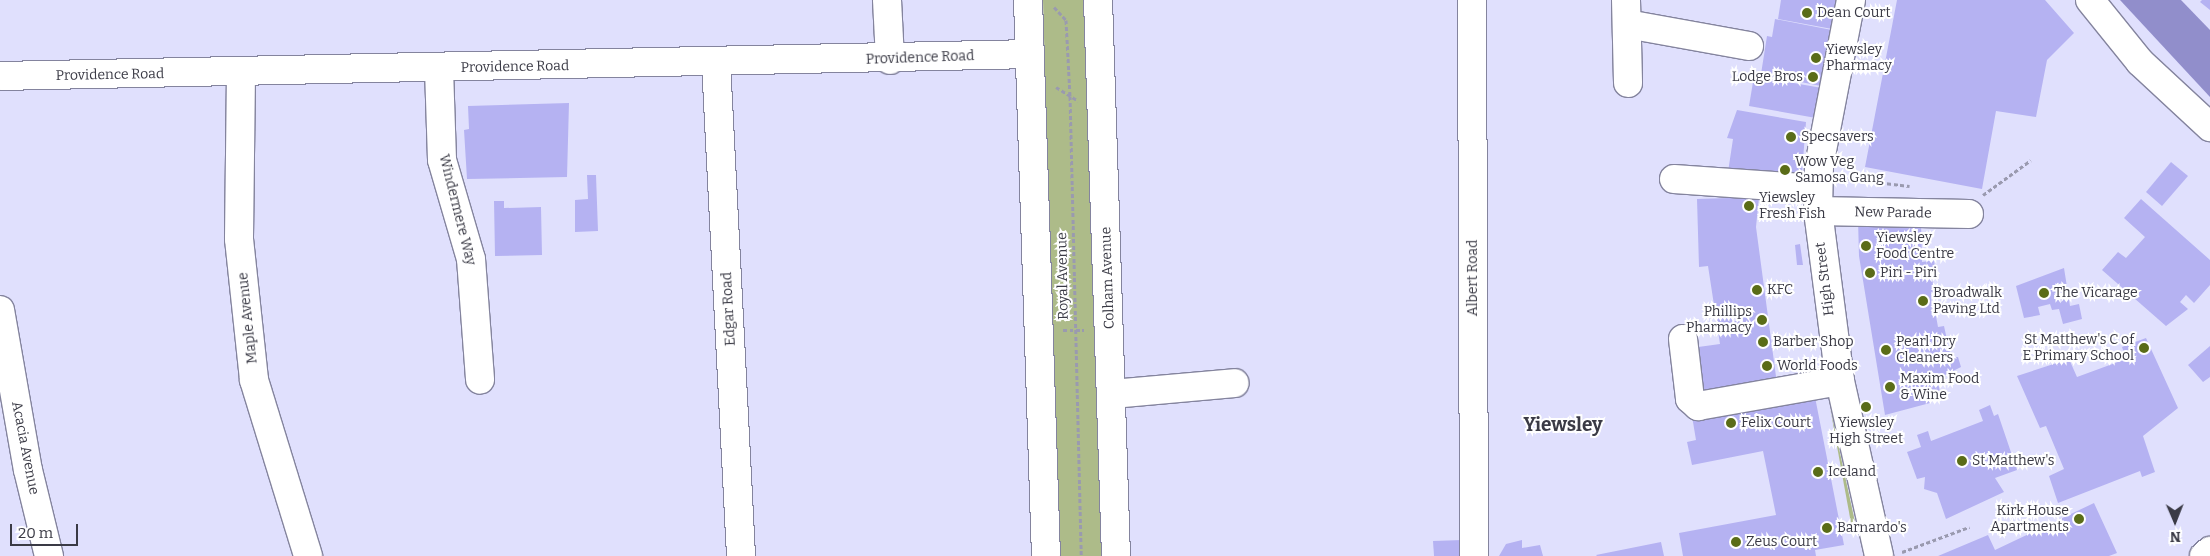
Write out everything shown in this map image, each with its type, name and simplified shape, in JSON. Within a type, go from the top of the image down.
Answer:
[{"type":"street","points":[[887,0],[890,60]]},
{"type":"street","name":"Colham Avenue","points":[[1098,0],[1116,556]]},
{"type":"street","name":"Albert Road","points":[[1472,0],[1474,556]]},
{"type":"street","name":"High Street","points":[[1851,0],[1818,192],[1840,381],[1889,555]]},
{"type":"street","points":[[2090,0],[2140,62],[2210,127]]},
{"type":"street","points":[[1039,1],[1031,67],[1046,556]]},
{"type":"street","points":[[1628,83],[1627,12],[1749,46]]},
{"type":"street","name":"Providence Road","points":[[0,76],[890,60],[1031,67]]},
{"type":"street","name":"Edgar Road","points":[[716,62],[741,556]]},
{"type":"street","name":"Windermere Way","points":[[439,69],[442,160],[471,259],[480,380]]},
{"type":"street","name":"Maple Avenue","points":[[241,73],[240,239],[254,380],[308,556]]},
{"type":"street","name":"New Parade","points":[[1674,179],[1974,205]]},
{"type":"street","name":"Acacia Avenue","points":[[0,310],[28,470],[50,556]]},
{"type":"street","points":[[1683,339],[1690,399],[1698,406],[1840,381]]},
{"type":"street","points":[[1112,394],[1235,383]]},
{"type":"street","points":[[2204,556],[2210,550]]},
{"type":"path","name":"Royal Avenue","points":[[1039,1],[1066,20],[1070,96],[1081,556]]},
{"type":"path","points":[[1031,67],[1045,80],[1070,96],[1101,111]]},
{"type":"path","points":[[1974,205],[2000,187],[2006,175],[2031,160]]},
{"type":"path","points":[[1818,192],[1918,187]]},
{"type":"path","points":[[1039,331],[1110,329]]},
{"type":"path","points":[[1889,555],[1969,527]]},
{"type":"green space","points":[[1043,0],[1090,0],[1104,556],[1058,556]]},
{"type":"green space","points":[[1830,407],[1855,522],[1851,523],[1842,474]]},
{"type":"shaded area","points":[[2120,0],[2181,0],[2210,30],[2210,97]]},
{"type":"building","name":"Dean Court","points":[[1781,0],[1839,0],[1832,29],[1778,19]]},
{"type":"building","points":[[1897,0],[2045,0],[2074,33],[2047,60],[2036,117],[1996,111],[1982,189],[1865,167]]},
{"type":"building","points":[[2202,0],[2210,0],[2210,10],[2200,2]]},
{"type":"building","points":[[1775,19],[1832,30],[1821,86],[1761,74],[1767,36],[1772,37]]},
{"type":"building","points":[[1754,76],[1822,88],[1816,118],[1749,106]]},
{"type":"building","points":[[569,103],[567,177],[467,179],[464,130],[469,129],[468,106]]},
{"type":"building","points":[[1737,110],[1806,122],[1801,185],[1728,172],[1733,139],[1727,138]]},
{"type":"building","points":[[2171,162],[2188,176],[2162,206],[2146,192]]},
{"type":"building","points":[[587,175],[596,175],[598,231],[575,232],[575,200],[588,199]]},
{"type":"building","points":[[1759,197],[1756,227],[1777,384],[1697,394],[1691,348],[1720,344],[1708,266],[1699,267],[1697,199]]},
{"type":"building","points":[[2141,199],[2210,260],[2210,285],[2194,303],[2186,295],[2180,302],[2188,309],[2166,326],[2102,270],[2118,252],[2126,258],[2145,237],[2124,218]]},
{"type":"building","points":[[494,201],[504,201],[504,208],[541,207],[542,255],[495,256]]},
{"type":"building","points":[[1858,219],[1921,222],[1922,262],[1934,260],[1936,275],[1931,277],[1937,290],[1931,292],[1932,316],[1936,316],[1938,327],[1944,326],[1951,358],[1958,357],[1961,367],[1945,375],[1946,380],[1938,383],[1940,392],[1929,395],[1930,403],[1885,415],[1859,256]]},
{"type":"building","points":[[1800,244],[1803,265],[1797,265],[1795,245]]},
{"type":"building","name":"The Vicarage","points":[[2064,268],[2070,306],[2079,304],[2082,319],[2063,324],[2059,309],[2052,310],[2050,304],[2038,307],[2040,315],[2024,318],[2016,286]]},
{"type":"building","points":[[2146,338],[2178,408],[2143,436],[2155,472],[2142,477],[2140,471],[2058,503],[2049,476],[2064,469],[2046,426],[2040,428],[2017,376],[2069,359],[2077,377],[2126,359],[2122,347]]},
{"type":"building","points":[[2210,346],[2210,377],[2203,382],[2188,365]]},
{"type":"building","points":[[1815,397],[1844,545],[1815,550],[1816,556],[1683,556],[1679,533],[1776,515],[1763,451],[1692,465],[1687,442],[1696,440],[1692,416]]},
{"type":"building","name":"St Matthew's","points":[[1990,405],[1994,416],[1998,414],[2017,470],[1995,478],[2004,492],[1946,519],[1937,493],[1924,489],[1925,477],[1917,479],[1907,452],[1921,447],[1917,435],[1928,431],[1931,441],[1983,421],[1979,410]]},
{"type":"building","name":"Kirk House Apartments","points":[[2094,503],[2117,553],[2109,556],[1938,556],[1988,535],[1995,550]]},
{"type":"building","points":[[1462,540],[1462,556],[1434,556],[1433,541]]},
{"type":"building","points":[[1522,540],[1522,548],[1540,545],[1543,556],[1499,556],[1506,544]]},
{"type":"building","points":[[1661,542],[1664,556],[1596,555]]},
{"type":"place","name":"Dean Court","points":[[1807,13]]},
{"type":"place","name":"Yiewsley Pharmacy","points":[[1816,58]]},
{"type":"place","name":"Lodge Bros","points":[[1813,77]]},
{"type":"place","name":"Specsavers","points":[[1791,137]]},
{"type":"place","name":"Wow Veg Samosa Gang","points":[[1785,170]]},
{"type":"place","name":"Yiewsley Fresh Fish","points":[[1749,206]]},
{"type":"place","name":"Yiewsley Food Centre","points":[[1866,246]]},
{"type":"place","name":"Piri - Piri","points":[[1870,273]]},
{"type":"place","name":"KFC","points":[[1757,290]]},
{"type":"place","name":"The Vicarage","points":[[2044,293]]},
{"type":"place","name":"Broadwalk Paving Ltd","points":[[1923,301]]},
{"type":"place","name":"Phillips Pharmacy","points":[[1762,320]]},
{"type":"place","name":"Barber Shop","points":[[1763,342]]},
{"type":"place","name":"St Matthew's C of E Primary School","points":[[2144,348]]},
{"type":"place","name":"Pearl Dry Cleaners","points":[[1886,350]]},
{"type":"place","name":"World Foods","points":[[1767,366]]},
{"type":"place","name":"Maxim Food & Wine","points":[[1890,387]]},
{"type":"place","name":"Yiewsley High Street","points":[[1866,407]]},
{"type":"place","name":"Felix Court","points":[[1731,423]]},
{"type":"place","name":"St Matthew's","points":[[1962,461]]},
{"type":"place","name":"Iceland","points":[[1818,472]]},
{"type":"place","name":"Kirk House Apartments","points":[[2079,519]]},
{"type":"place","name":"Barnardo's","points":[[1827,528]]},
{"type":"place","name":"Zeus Court","points":[[1736,542]]},
{"type":"district","name":"Yiewsley","points":[[1563,425]]}]
